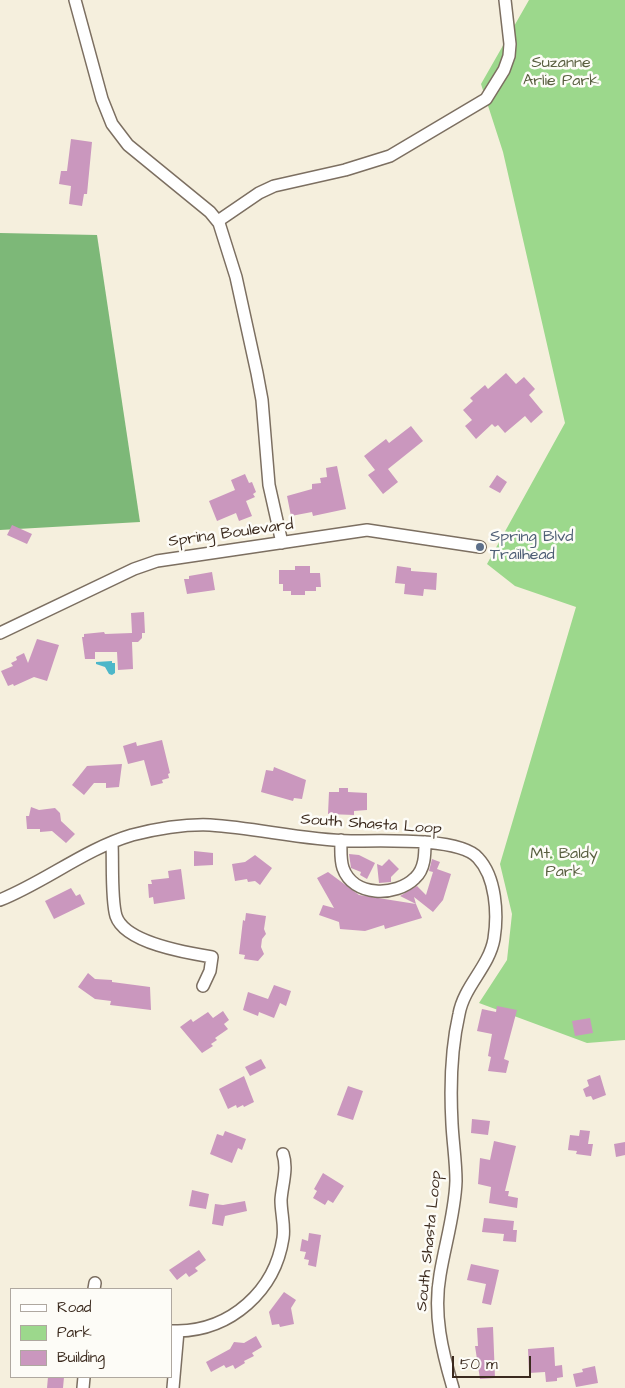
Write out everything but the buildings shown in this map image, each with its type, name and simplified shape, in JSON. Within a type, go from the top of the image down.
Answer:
[{"type":"street","points":[[75,0],[102,99],[112,124],[128,145],[218,220],[236,277],[262,400],[266,463],[282,543]]},
{"type":"street","points":[[218,220],[259,193],[274,186],[345,170],[390,156],[486,98],[504,70],[509,56],[510,44],[505,0]]},
{"type":"street","name":"Spring Boulevard","points":[[0,633],[146,564],[377,530],[480,547]]},
{"type":"street","name":"South Shasta Loop","points":[[0,900],[112,843],[151,831],[198,825],[305,839],[425,842],[465,849],[477,856],[489,878],[496,918],[490,955],[460,1007],[452,1068],[451,1097],[456,1180],[439,1276],[438,1318],[443,1352],[454,1388]]},
{"type":"street","points":[[341,840],[343,868],[350,880],[361,888],[376,891],[392,890],[406,885],[416,878],[423,866],[425,842]]},
{"type":"street","points":[[112,843],[116,913],[121,924],[134,934],[166,947],[212,957],[210,971],[203,986]]},
{"type":"street","points":[[173,1388],[175,1331],[205,1329],[235,1314],[253,1299],[275,1266],[284,1234],[281,1210],[285,1165],[284,1154]]},
{"type":"green space","name":"Mt. Baldy Park","points":[[529,0],[625,0],[625,1040],[587,1043],[479,1003],[507,960],[512,914],[500,864],[576,607],[515,586],[487,564],[565,423],[503,152],[481,84]]},
{"type":"green space","points":[[0,233],[97,235],[140,522],[0,530]]},
{"type":"water","points":[[112,661],[112,663],[115,663],[115,673],[112,675],[109,674],[105,667],[96,664],[96,662]]},
{"type":"place","name":"Spring Blvd Trailhead","points":[[480,547]]},
{"type":"park label","name":"Suzanne Arlie Park","points":[[561,73]]}]
